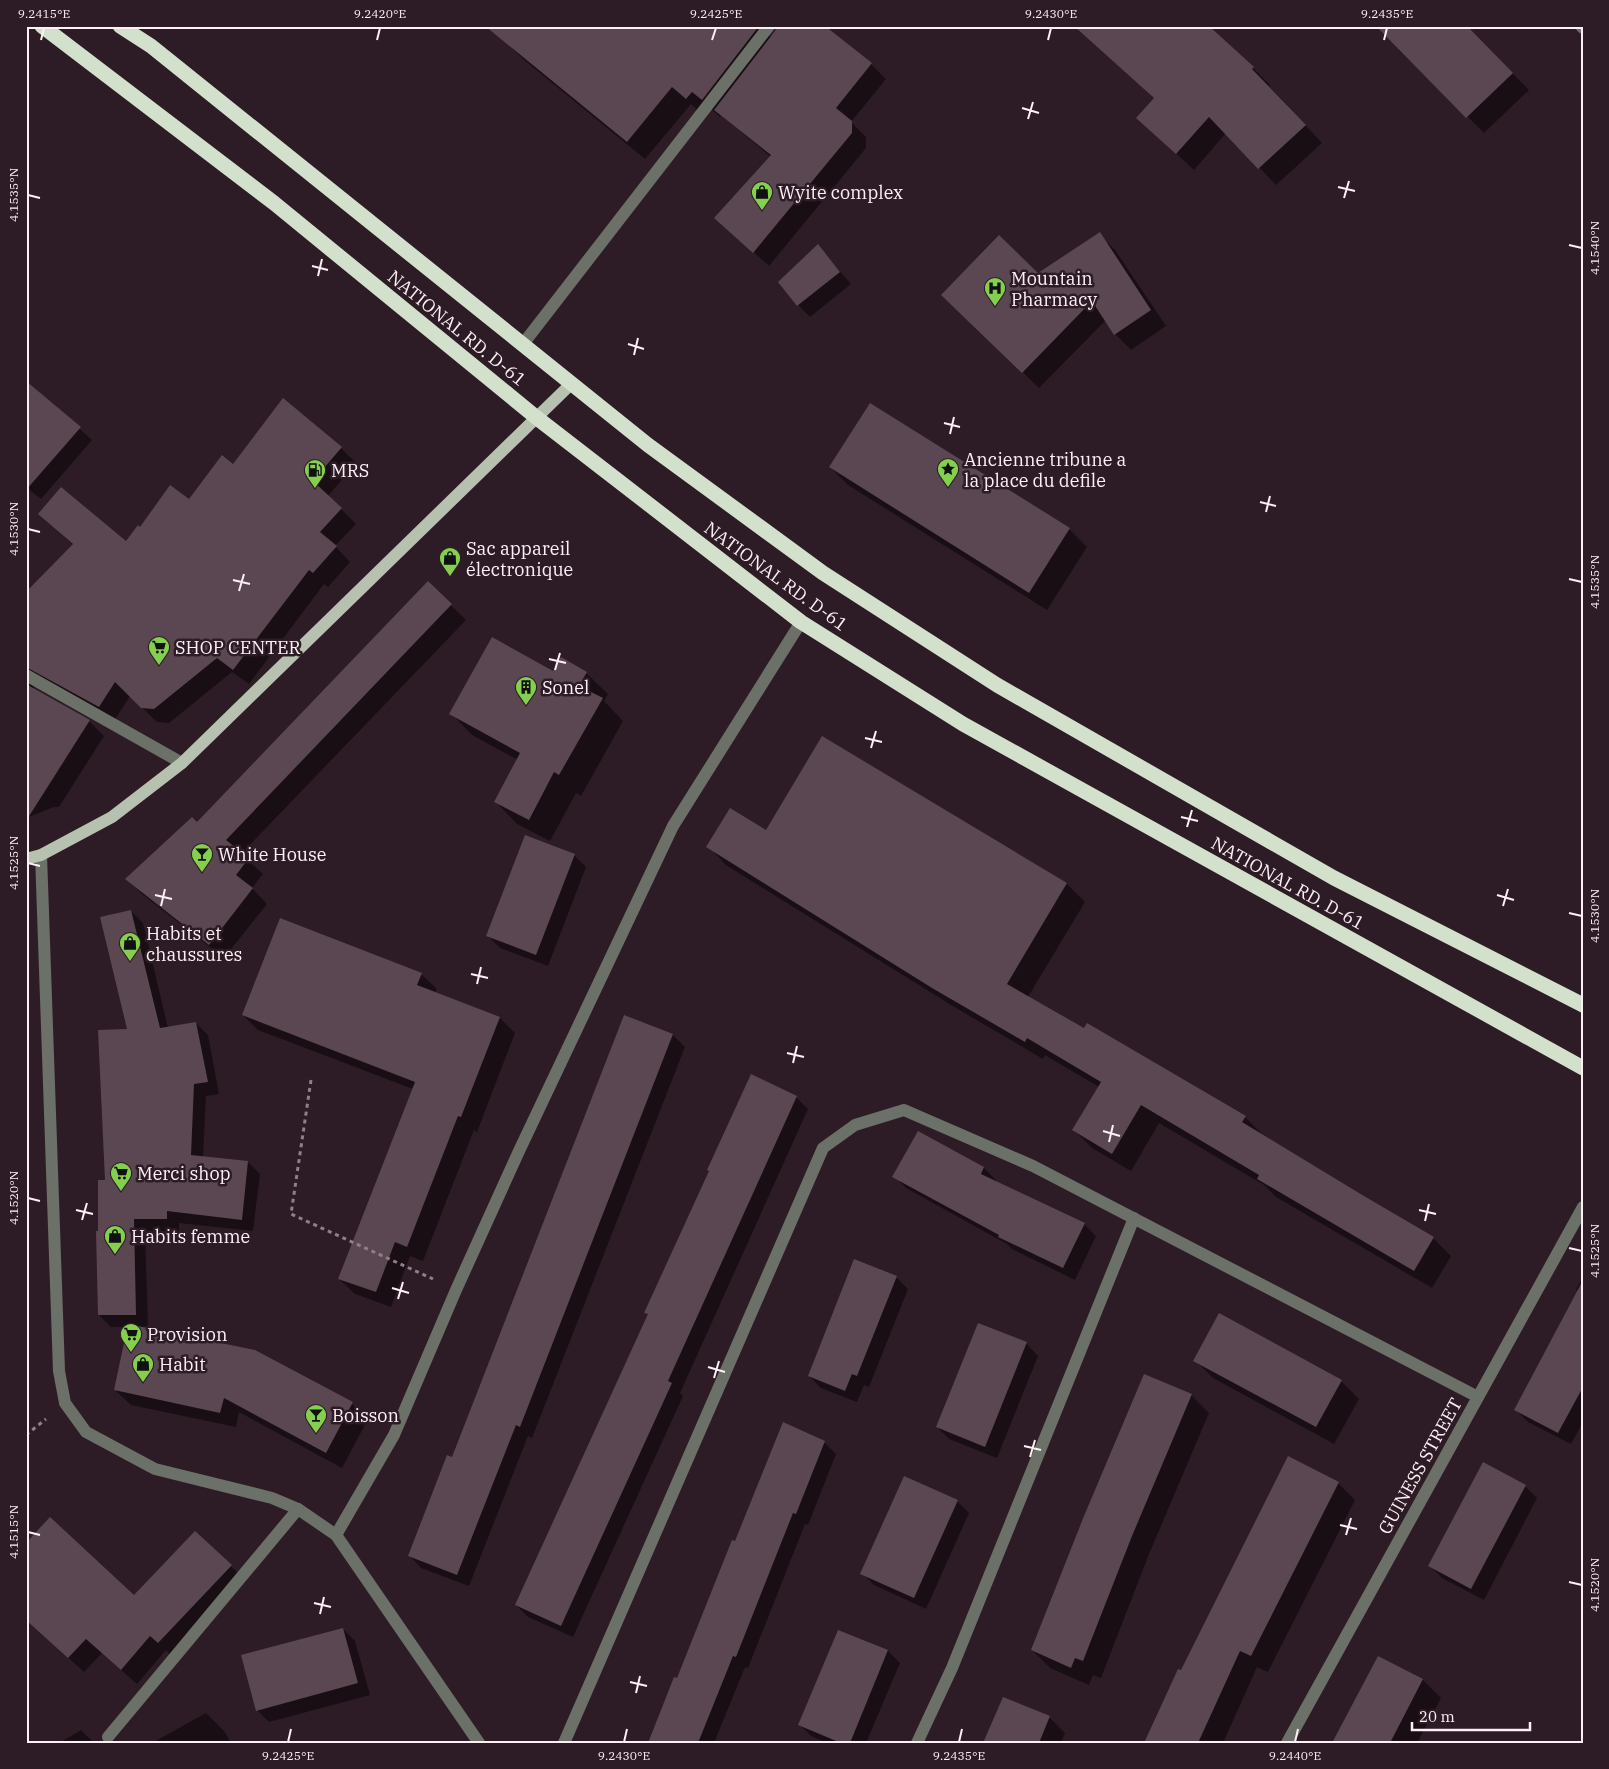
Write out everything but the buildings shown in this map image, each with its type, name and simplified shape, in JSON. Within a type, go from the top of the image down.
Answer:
[{"type":"highway","name":"NATIONAL RD. D-61","points":[[42,26],[274,203],[537,418],[802,622],[963,724],[1583,1068]]},
{"type":"highway","name":"NATIONAL RD. D-61","points":[[120,26],[151,46],[648,445],[823,573],[997,685],[1334,878],[1583,1005]]},
{"type":"main road","points":[[26,859],[41,855],[112,817],[182,763],[572,383]]},
{"type":"street","points":[[523,344],[769,26]]},
{"type":"street","points":[[336,1534],[394,1435],[456,1290],[519,1151],[673,826],[802,622]]},
{"type":"street","points":[[26,675],[182,763]]},
{"type":"street","points":[[41,855],[59,1371],[65,1403],[86,1432],[155,1470],[272,1498],[298,1509],[336,1534],[479,1743]]},
{"type":"street","points":[[564,1743],[823,1148],[856,1125],[904,1110],[1033,1166],[1478,1397]]},
{"type":"street","name":"GUINESS STREET","points":[[1287,1743],[1583,1207]]},
{"type":"street","points":[[917,1743],[952,1668],[1134,1218]]},
{"type":"street","points":[[108,1736],[298,1509]]},
{"type":"path","points":[[311,1080],[291,1214],[456,1290]]},
{"type":"place","name":"Wyite complex","points":[[762,211]]},
{"type":"place","name":"Mountain Pharmacy","points":[[995,307]]},
{"type":"place","name":"Ancienne tribune a la place du defile","points":[[948,488]]},
{"type":"place","name":"MRS","points":[[315,489]]},
{"type":"place","name":"Sac appareil électronique","points":[[450,577]]},
{"type":"place","name":"SHOP CENTER","points":[[159,666]]},
{"type":"place","name":"Sonel","points":[[526,706]]},
{"type":"place","name":"White House","points":[[202,873]]},
{"type":"place","name":"Habits et chaussures","points":[[130,962]]},
{"type":"place","name":"Merci shop","points":[[121,1192]]},
{"type":"place","name":"Habits femme","points":[[115,1255]]},
{"type":"place","name":"Provision","points":[[131,1353]]},
{"type":"place","name":"Habit","points":[[143,1383]]},
{"type":"place","name":"Boisson","points":[[316,1434]]}]
